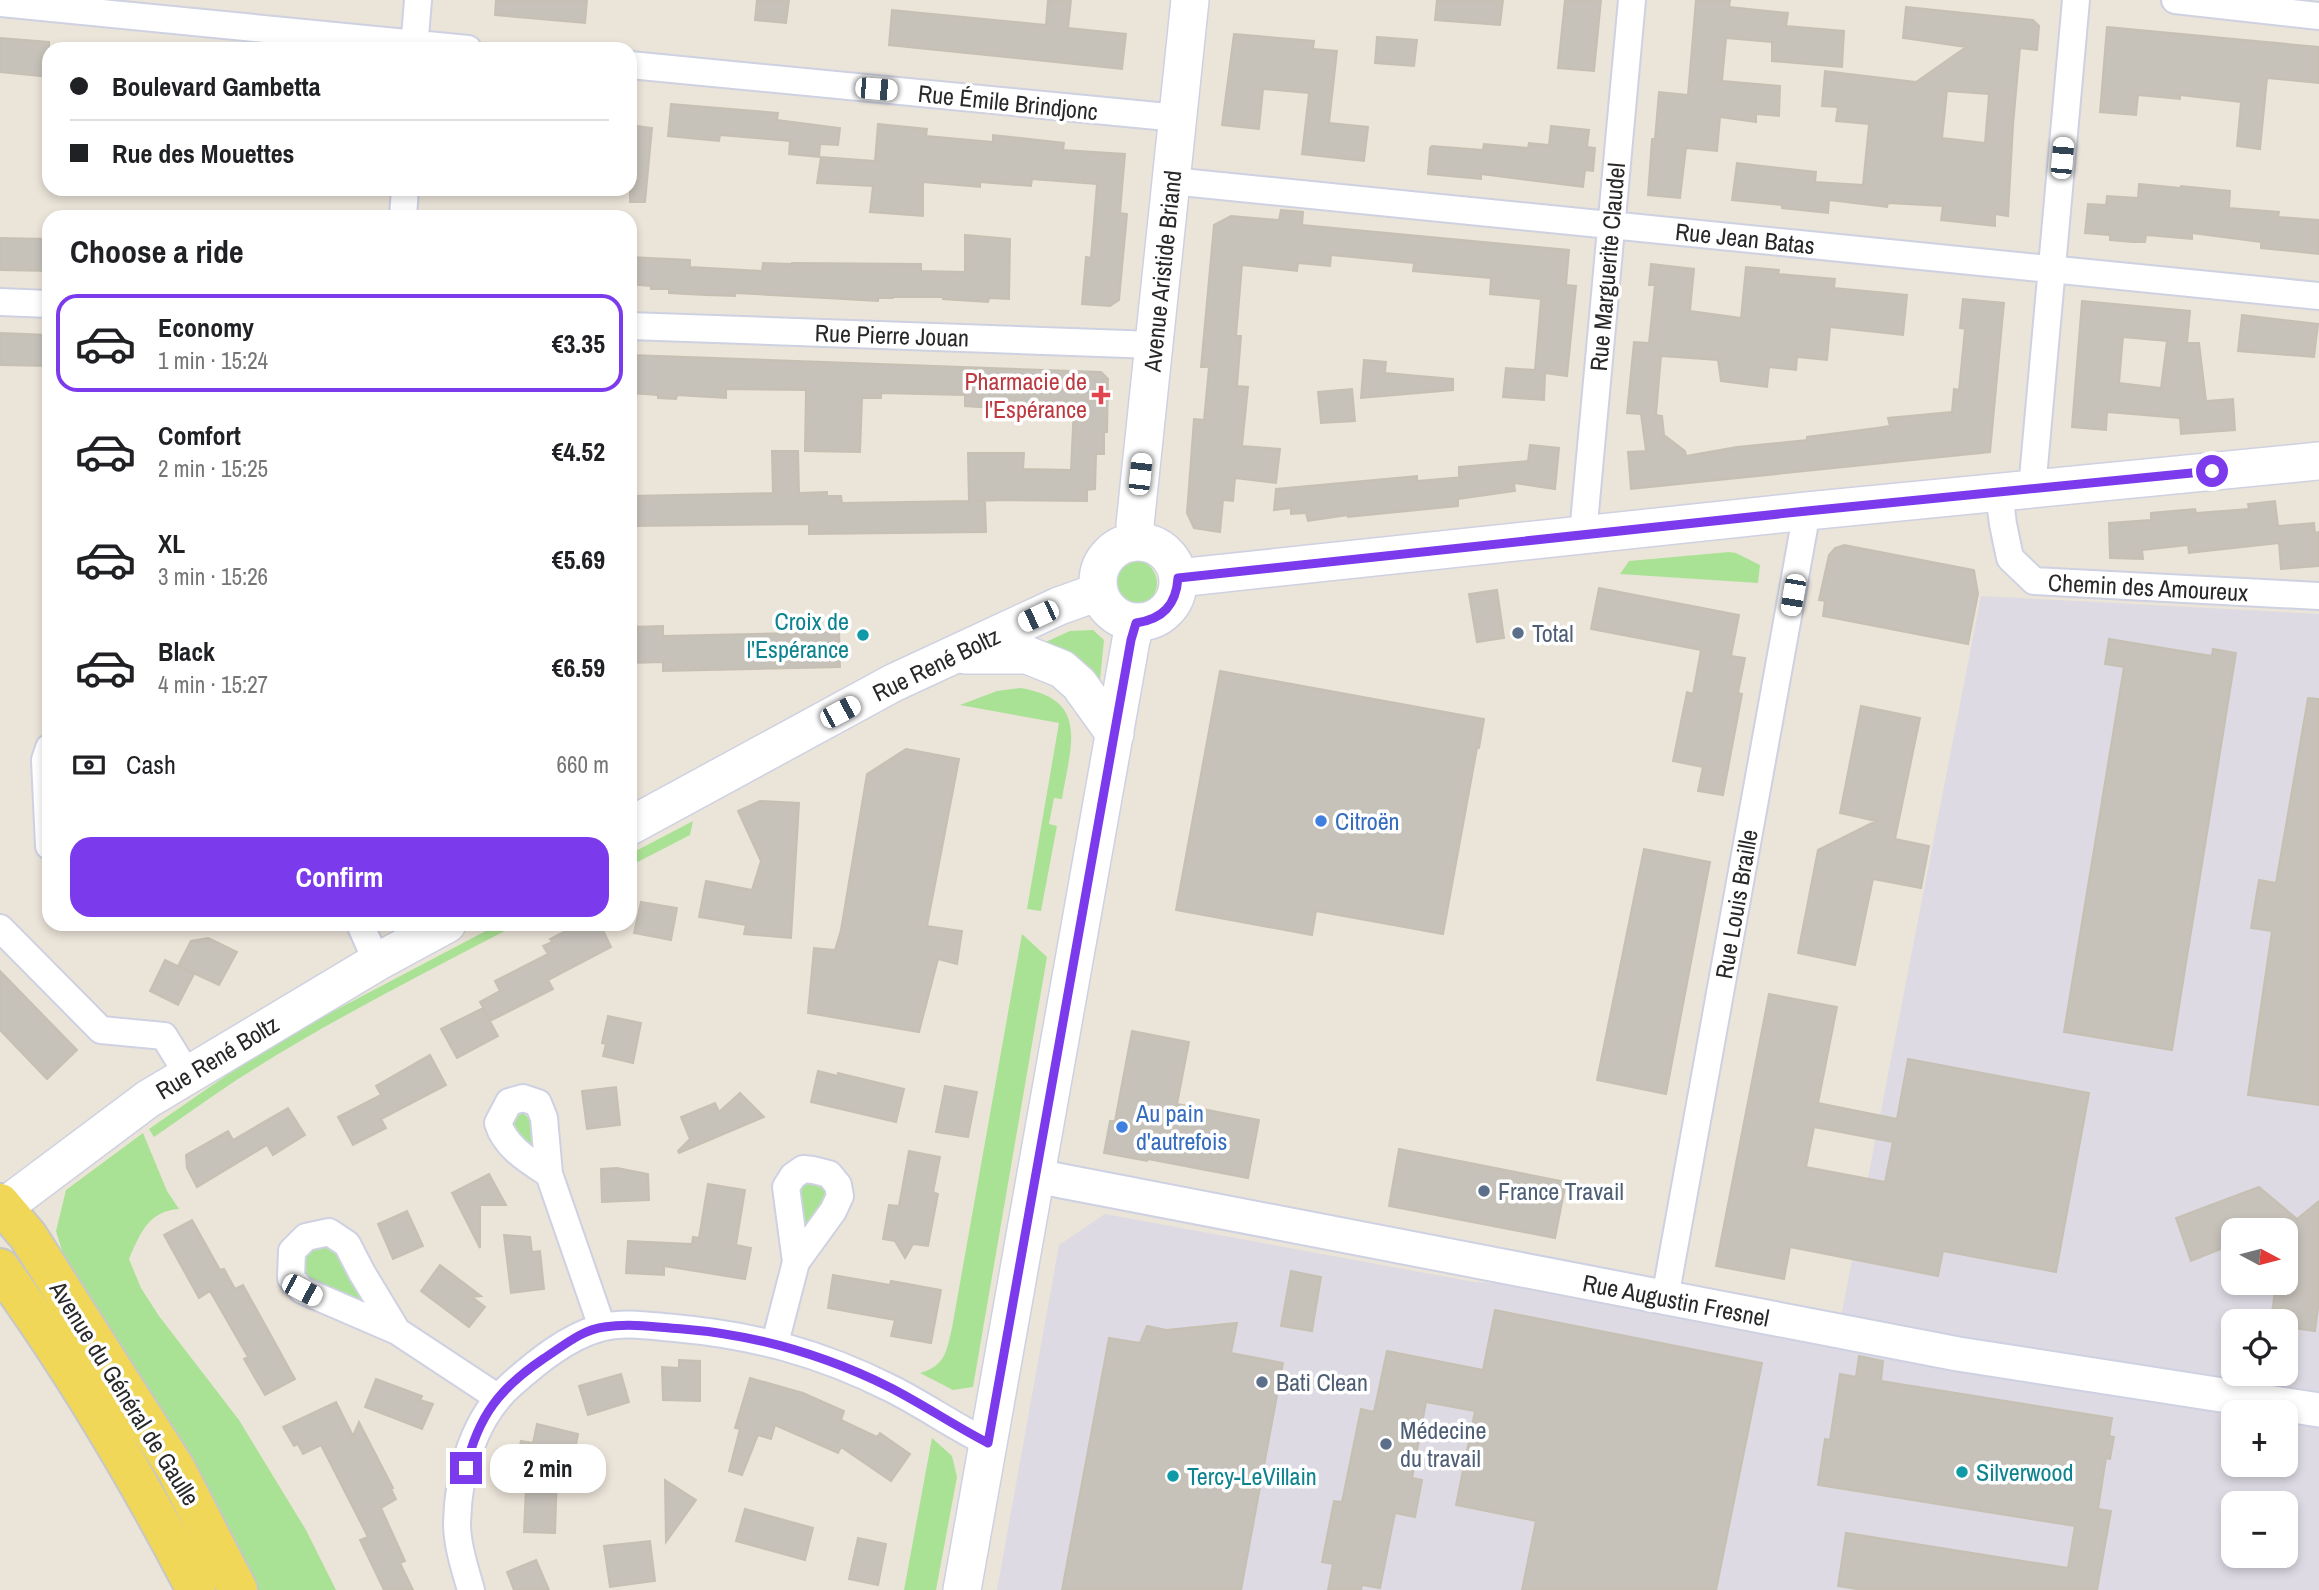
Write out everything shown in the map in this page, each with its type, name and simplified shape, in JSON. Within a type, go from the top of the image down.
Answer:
[{"type":"main road","name":"Avenue Aristide Briand","points":[[1138,542],[1135,525],[1190,0]]},
{"type":"main road","points":[[1178,578],[1807,511],[2319,461]]},
{"type":"main road","points":[[1138,542],[1160,549],[1175,566],[1178,578],[1177,592],[1172,604],[1162,615],[1150,621],[1136,623],[1112,614],[1098,592],[1100,567],[1106,557],[1126,543],[1138,542]]},
{"type":"main road","name":"Rue René Boltz","points":[[637,821],[893,683],[1059,606],[1098,592]]},
{"type":"main road","points":[[962,1590],[1136,623]]},
{"type":"main road","points":[[954,655],[1027,655],[1062,669],[1079,684],[1115,734]]},
{"type":"main road","name":"Rue René Boltz","points":[[1,1207],[148,1099],[377,962],[434,931]]},
{"type":"main road","name":"Avenue du Général de Gaulle","points":[[1,1207],[28,1236],[176,1469],[238,1590]]},
{"type":"main road","name":"Avenue du Général de Gaulle","points":[[0,1268],[101,1418],[196,1590]]},
{"type":"street","points":[[415,42],[418,0]]},
{"type":"street","name":"Rue Marguerite Claudel","points":[[1583,534],[1633,0]]},
{"type":"street","name":"Chemin des Amoureux","points":[[2076,0],[2052,268],[2016,491],[2010,558],[2034,580],[2319,596]]},
{"type":"street","points":[[2175,0],[2319,16]]},
{"type":"street","points":[[0,4],[367,42]]},
{"type":"street","name":"Rue Émile Brindjonc","points":[[637,66],[1178,118]]},
{"type":"street","name":"Rue Jean Batas","points":[[1171,181],[2319,296]]},
{"type":"street","points":[[0,302],[42,304]]},
{"type":"street","name":"Rue Pierre Jouan","points":[[637,326],[1154,345]]},
{"type":"street","name":"Rue Louis Braille","points":[[1665,1298],[1807,511]]},
{"type":"street","points":[[0,928],[102,1030],[164,1036],[188,1075]]},
{"type":"street","points":[[363,931],[377,962]]},
{"type":"street","points":[[550,1174],[602,1327]]},
{"type":"street","name":"Rue Augustin Fresnel","points":[[1036,1175],[1958,1354],[2319,1410]]},
{"type":"street","points":[[775,1343],[796,1262]]},
{"type":"street","points":[[471,1590],[461,1554],[457,1524],[461,1486],[470,1449],[480,1424],[497,1397],[530,1368],[576,1337],[602,1327],[639,1325],[720,1332],[775,1343],[853,1370],[988,1443]]},
{"type":"street","points":[[397,1331],[497,1397]]},
{"type":"shaded area","points":[[1981,596],[2319,614],[2319,1590],[997,1590],[1059,1245],[1105,1214],[1474,1282],[1642,1291],[1840,1322]]},
{"type":"green space","points":[[1729,552],[1760,565],[1758,583],[1620,574],[1629,561]]},
{"type":"green space","points":[[1134,560],[1151,566],[1157,583],[1151,600],[1134,606],[1117,600],[1111,583],[1117,566]]},
{"type":"green space","points":[[1093,630],[1104,640],[1099,690],[1039,645],[1070,631]]},
{"type":"green space","points":[[1020,688],[1043,694],[1058,703],[1067,714],[1071,728],[1069,761],[1062,799],[1054,798],[1049,824],[1057,826],[1041,911],[1027,909],[1059,723],[960,705],[997,691]]},
{"type":"green space","points":[[693,821],[690,835],[637,862],[637,850]]},
{"type":"green space","points":[[486,931],[505,931],[306,1038],[238,1079],[154,1137],[149,1129],[230,1073],[311,1023]]},
{"type":"green space","points":[[1022,934],[1047,957],[973,1387],[953,1390],[920,1373],[940,1362],[952,1328]]},
{"type":"green space","points":[[523,1113],[533,1122],[538,1156],[513,1134],[514,1118]]},
{"type":"green space","points":[[143,1133],[167,1191],[179,1209],[152,1219],[137,1241],[129,1259],[141,1288],[159,1316],[239,1420],[306,1530],[336,1590],[255,1590],[67,1267],[56,1231],[66,1190]]},
{"type":"green space","points":[[809,1181],[823,1187],[828,1197],[806,1232],[798,1208],[799,1188]]},
{"type":"green space","points":[[326,1244],[339,1251],[365,1300],[363,1305],[314,1286],[301,1274],[304,1257],[313,1246]]},
{"type":"green space","points":[[932,1438],[952,1456],[957,1477],[936,1590],[904,1590]]},
{"type":"building","points":[[496,0],[587,0],[585,23],[495,15]]},
{"type":"building","points":[[757,0],[789,0],[786,23],[755,20]]},
{"type":"building","points":[[1048,0],[1071,0],[1068,28],[1126,34],[1122,69],[889,45],[892,10],[1046,25]]},
{"type":"building","points":[[1437,0],[1503,0],[1500,25],[1435,20]]},
{"type":"building","points":[[1565,0],[1601,0],[1594,71],[1558,68]]},
{"type":"building","points":[[1696,0],[1730,0],[1729,7],[1788,13],[1786,26],[1844,31],[1842,67],[1772,61],[1772,42],[1726,38],[1722,81],[1780,86],[1779,116],[1756,114],[1756,122],[1720,117],[1717,151],[1686,148],[1680,198],[1648,195],[1659,92],[1688,95]]},
{"type":"building","points":[[1906,7],[2033,20],[2039,26],[2037,50],[2020,48],[2008,216],[1995,214],[1995,226],[1941,220],[1943,206],[1888,203],[1887,207],[1829,200],[1828,213],[1732,200],[1737,163],[1816,172],[1815,182],[1863,185],[1869,124],[1836,121],[1838,107],[1822,106],[1825,71],[1916,82],[1966,47],[1903,38]],"holes":[[[1947,91],[1989,94],[1985,143],[1942,138]]]},
{"type":"building","points":[[2107,27],[2319,47],[2319,83],[2267,78],[2260,149],[2237,146],[2241,102],[2180,95],[2180,99],[2138,95],[2136,115],[2100,112]]},
{"type":"building","points":[[1234,34],[1314,41],[1313,49],[1337,51],[1329,123],[1368,127],[1364,161],[1302,154],[1309,93],[1263,89],[1259,129],[1222,125]]},
{"type":"building","points":[[1377,37],[1417,40],[1414,66],[1375,63]]},
{"type":"building","points":[[0,38],[49,42],[42,42],[42,76],[0,72]]},
{"type":"building","points":[[671,104],[778,113],[777,120],[840,128],[838,145],[820,144],[819,157],[789,154],[790,141],[720,135],[719,141],[668,136]]},
{"type":"building","points":[[878,124],[927,129],[926,136],[993,142],[993,135],[1064,143],[1063,150],[1125,154],[1120,213],[1127,214],[1119,300],[1110,306],[1082,304],[1086,257],[1091,258],[1097,184],[1032,179],[1031,186],[980,182],[980,187],[923,182],[923,216],[870,212],[873,186],[817,183],[821,157],[875,161]]},
{"type":"building","points":[[637,126],[652,128],[645,202],[630,202],[630,196],[637,196]]},
{"type":"building","points":[[1551,126],[1589,130],[1587,147],[1595,148],[1593,171],[1585,170],[1583,187],[1481,174],[1481,179],[1428,174],[1432,146],[1483,150],[1484,144],[1528,148],[1529,143],[1549,145]]},
{"type":"building","points":[[2139,184],[2230,191],[2229,208],[2279,212],[2278,217],[2319,220],[2319,254],[2261,248],[2261,242],[2192,233],[2192,239],[2146,235],[2145,242],[2133,242],[2110,240],[2110,235],[2085,233],[2088,204],[2106,205],[2107,196],[2138,198]]},
{"type":"building","points":[[1281,210],[1303,212],[1302,225],[1569,250],[1566,285],[1576,286],[1567,376],[1545,373],[1544,400],[1503,397],[1506,368],[1535,370],[1541,299],[1490,294],[1491,278],[1413,271],[1414,263],[1331,255],[1330,266],[1298,263],[1297,271],[1242,265],[1236,336],[1241,336],[1237,386],[1248,387],[1242,446],[1280,449],[1276,483],[1235,478],[1233,501],[1223,500],[1220,532],[1194,528],[1187,513],[1194,419],[1204,420],[1209,367],[1201,367],[1214,225],[1231,216],[1279,220]]},
{"type":"building","points":[[965,235],[1010,239],[1009,299],[989,298],[988,302],[943,297],[893,297],[878,298],[878,301],[735,293],[735,296],[669,293],[669,289],[651,289],[651,286],[637,285],[637,257],[690,260],[690,267],[762,271],[763,263],[792,263],[921,264],[921,271],[965,272]]},
{"type":"building","points":[[0,238],[42,239],[42,271],[0,270]]},
{"type":"building","points":[[1651,264],[1694,269],[1690,311],[1741,318],[1746,267],[1779,270],[1778,274],[1835,279],[1834,288],[1907,295],[1903,335],[1830,327],[1827,360],[1797,357],[1796,370],[1769,367],[1767,387],[1721,381],[1718,360],[1661,356],[1656,415],[1662,416],[1664,435],[1685,451],[1686,456],[1890,426],[1888,418],[1952,412],[1954,389],[1959,390],[1965,329],[1960,328],[1963,299],[2004,303],[1990,452],[1631,489],[1628,452],[1646,451],[1641,414],[1627,413],[1634,342],[1649,343],[1655,285],[1649,285]]},
{"type":"building","points":[[2082,301],[2190,311],[2187,343],[2199,343],[2206,401],[2233,399],[2235,430],[2181,434],[2180,418],[2107,412],[2106,430],[2072,427]],"holes":[[[2123,337],[2167,341],[2161,388],[2119,383]]]},
{"type":"building","points":[[2242,315],[2318,324],[2314,357],[2238,351]]},
{"type":"building","points":[[0,333],[42,335],[42,366],[0,365]]},
{"type":"building","points":[[637,355],[1101,372],[1108,379],[1107,432],[1104,432],[1104,454],[1096,454],[1095,489],[1087,490],[1087,501],[1005,500],[975,501],[985,501],[986,532],[809,534],[809,524],[637,526],[637,496],[773,493],[772,451],[798,451],[799,493],[827,492],[827,496],[841,496],[842,503],[969,501],[968,453],[1024,453],[1023,469],[1071,470],[1074,406],[1026,404],[1025,410],[965,406],[965,395],[881,393],[881,398],[862,398],[860,452],[805,451],[806,390],[726,389],[726,398],[677,395],[676,399],[658,398],[658,395],[637,394]]},
{"type":"building","points":[[1364,360],[1386,362],[1385,373],[1453,379],[1453,390],[1361,398]]},
{"type":"building","points":[[1352,389],[1355,421],[1321,423],[1318,392]]},
{"type":"building","points":[[1530,445],[1559,448],[1555,489],[1514,483],[1515,491],[1458,499],[1458,506],[1308,521],[1306,513],[1291,514],[1291,508],[1274,510],[1276,489],[1417,476],[1417,481],[1464,477],[1459,476],[1459,467],[1528,461]]},
{"type":"building","points":[[2275,501],[2278,526],[2314,523],[2315,533],[2319,532],[2319,566],[2281,569],[2279,543],[2189,553],[2188,545],[2142,550],[2143,559],[2110,558],[2109,523],[2151,520],[2151,513],[2195,509],[2196,513],[2249,509],[2248,504]]},
{"type":"building","points":[[1844,545],[1974,570],[1978,594],[1968,644],[1823,616],[1825,601],[1819,600],[1829,555],[1835,548]]},
{"type":"building","points":[[1599,588],[1739,615],[1731,656],[1745,658],[1738,693],[1742,694],[1723,795],[1698,791],[1703,767],[1673,761],[1687,692],[1693,694],[1701,650],[1591,629]]},
{"type":"building","points":[[1497,590],[1504,638],[1477,642],[1469,594]]},
{"type":"building","points":[[663,626],[663,636],[839,632],[840,667],[663,671],[663,662],[637,663],[637,627]]},
{"type":"building","points":[[2109,639],[2212,656],[2213,649],[2236,653],[2172,1050],[2064,1032],[2124,667],[2105,664]]},
{"type":"building","points":[[1220,671],[1484,719],[1443,934],[1316,911],[1312,935],[1176,910]]},
{"type":"building","points":[[2308,698],[2319,699],[2319,1105],[2248,1095],[2272,931],[2251,928],[2259,880],[2276,883]]},
{"type":"building","points":[[1861,706],[1920,718],[1895,839],[1929,846],[1921,888],[1873,879],[1855,965],[1798,953],[1818,850],[1876,821],[1840,813]]},
{"type":"building","points":[[906,749],[959,759],[927,926],[962,931],[957,964],[938,959],[919,1032],[808,1013],[814,948],[835,950],[841,930],[867,774]]},
{"type":"building","points":[[760,801],[799,803],[791,938],[744,934],[746,925],[699,917],[706,881],[752,890],[761,861],[738,811]]},
{"type":"building","points":[[1644,849],[1710,862],[1666,1094],[1597,1080]]},
{"type":"building","points":[[641,902],[677,908],[671,940],[634,933],[637,931]]},
{"type":"building","points":[[565,931],[603,931],[611,947],[548,980],[553,989],[490,1021],[480,1002],[500,991],[495,981],[548,954],[543,946],[552,942],[550,939]]},
{"type":"building","points":[[208,938],[237,952],[219,985],[178,966],[191,941]]},
{"type":"building","points":[[165,960],[194,974],[178,1005],[150,991]]},
{"type":"building","points":[[0,971],[77,1050],[47,1079],[0,1030]]},
{"type":"building","points":[[1769,994],[1837,1007],[1818,1103],[1897,1119],[1908,1059],[2089,1093],[2056,1272],[1943,1251],[1938,1276],[1790,1247],[1784,1279],[1716,1266]],"holes":[[[1814,1127],[1893,1142],[1885,1182],[1806,1167]]]},
{"type":"building","points":[[483,1008],[498,1036],[457,1058],[441,1029]]},
{"type":"building","points":[[608,1016],[641,1023],[633,1063],[603,1056],[606,1044],[602,1043]]},
{"type":"building","points":[[1132,1031],[1189,1042],[1177,1104],[1259,1120],[1248,1178],[1104,1153],[1110,1121],[1115,1121]]},
{"type":"building","points":[[430,1055],[446,1085],[381,1119],[386,1128],[353,1145],[338,1117],[381,1095],[376,1086]]},
{"type":"building","points":[[818,1071],[838,1076],[838,1073],[904,1089],[896,1122],[811,1102]]},
{"type":"building","points":[[945,1086],[977,1092],[968,1137],[936,1132]]},
{"type":"building","points":[[616,1087],[620,1125],[587,1129],[582,1091]]},
{"type":"building","points":[[740,1093],[764,1117],[679,1153],[690,1139],[681,1117],[715,1103],[719,1112]]},
{"type":"building","points":[[288,1108],[305,1135],[273,1155],[267,1145],[197,1187],[187,1168],[186,1155],[228,1131],[233,1140]]},
{"type":"building","name":"France Travail","points":[[1399,1149],[1566,1182],[1555,1238],[1389,1206]]},
{"type":"building","points":[[909,1151],[940,1157],[933,1192],[938,1194],[928,1246],[913,1244],[905,1258],[895,1241],[883,1239],[889,1205],[899,1206]]},
{"type":"building","points":[[617,1168],[648,1174],[649,1200],[602,1202],[601,1169]]},
{"type":"building","points":[[489,1174],[506,1205],[480,1205],[480,1248],[452,1193]]},
{"type":"building","points":[[708,1184],[745,1190],[736,1245],[751,1248],[745,1279],[664,1266],[664,1275],[626,1273],[628,1241],[692,1244],[693,1237],[699,1238]]},
{"type":"building","points":[[2259,1187],[2296,1218],[2221,1218],[2221,1249],[2191,1261],[2176,1218]]},
{"type":"building","points":[[2319,1201],[2319,1300],[2315,1331],[2298,1329],[2298,1309],[2273,1309],[2274,1295],[2298,1295],[2298,1218]]},
{"type":"building","points":[[407,1211],[423,1246],[393,1259],[378,1224]]},
{"type":"building","points":[[192,1220],[220,1270],[224,1269],[235,1289],[243,1285],[295,1379],[265,1395],[244,1359],[248,1357],[210,1291],[199,1298],[164,1235]]},
{"type":"building","points":[[504,1235],[530,1237],[532,1252],[540,1251],[544,1289],[511,1293]]},
{"type":"building","points":[[440,1265],[481,1296],[472,1297],[485,1307],[469,1327],[421,1291]]},
{"type":"building","points":[[1291,1271],[1321,1277],[1312,1331],[1281,1326]]},
{"type":"building","points":[[833,1275],[941,1290],[931,1343],[891,1336],[895,1320],[828,1308]]},
{"type":"building","points":[[1495,1310],[1762,1363],[1716,1590],[1522,1590],[1536,1521],[1456,1505],[1475,1411],[1426,1402],[1412,1478],[1422,1480],[1415,1517],[1395,1513],[1380,1588],[1362,1585],[1361,1590],[1328,1590],[1333,1564],[1322,1562],[1334,1501],[1342,1502],[1361,1409],[1374,1412],[1387,1351],[1483,1370]]},
{"type":"building","name":"Tercy-LeVillain","points":[[1237,1323],[1231,1353],[1283,1363],[1241,1590],[1062,1590],[1109,1338],[1140,1343],[1147,1326],[1166,1330]]},
{"type":"building","name":"Silverwood","points":[[1859,1356],[1883,1361],[1881,1381],[2112,1418],[2109,1436],[2114,1437],[2110,1459],[2106,1458],[2098,1509],[2111,1511],[2097,1590],[1863,1590],[1838,1586],[1846,1533],[2068,1568],[2075,1526],[1818,1485],[1825,1439],[1830,1440],[1840,1374],[1856,1377]]},
{"type":"building","points":[[679,1360],[700,1361],[700,1401],[663,1400],[662,1367],[679,1368]]},
{"type":"building","points":[[621,1374],[629,1402],[588,1415],[579,1386]]},
{"type":"building","points":[[750,1378],[803,1393],[844,1411],[841,1420],[877,1437],[880,1433],[910,1454],[891,1481],[841,1447],[838,1453],[775,1425],[771,1439],[758,1435],[742,1475],[729,1471],[740,1429],[735,1428]]},
{"type":"building","points":[[376,1379],[422,1396],[420,1400],[433,1404],[422,1429],[365,1407]]},
{"type":"building","points":[[336,1402],[353,1436],[359,1422],[393,1488],[391,1489],[396,1499],[381,1508],[405,1561],[400,1563],[413,1590],[384,1590],[360,1540],[368,1537],[321,1445],[303,1454],[298,1444],[294,1446],[283,1427]]},
{"type":"building","points":[[537,1424],[578,1434],[574,1456],[585,1458],[580,1478],[557,1473],[555,1533],[524,1532],[527,1465],[516,1463],[521,1441],[533,1443]]},
{"type":"building","points":[[665,1480],[696,1500],[666,1542]]},
{"type":"building","points":[[745,1509],[813,1528],[805,1560],[736,1541]]},
{"type":"building","points":[[858,1538],[886,1544],[878,1585],[849,1579]]},
{"type":"building","points":[[650,1541],[655,1581],[610,1587],[604,1546]]},
{"type":"building","points":[[536,1560],[549,1590],[514,1590],[507,1572]]},
{"type":"place","name":"Pharmacie de l'Espérance","points":[[1101,395]]},
{"type":"place","name":"Total","points":[[1518,633]]},
{"type":"place","name":"Croix de l'Espérance","points":[[863,635]]},
{"type":"place","name":"Citroën","points":[[1321,821]]},
{"type":"place","name":"Au pain d'autrefois","points":[[1122,1127]]},
{"type":"place","name":"France Travail","points":[[1484,1191]]},
{"type":"place","name":"Bati Clean","points":[[1262,1382]]},
{"type":"place","name":"Médecine du travail","points":[[1386,1444]]},
{"type":"place","name":"Silverwood","points":[[1962,1472]]},
{"type":"place","name":"Tercy-LeVillain","points":[[1173,1476]]},
{"type":"route","points":[[466,1468],[480,1424],[497,1397],[530,1368],[576,1337],[602,1327],[639,1325],[720,1332],[775,1343],[807,1353],[853,1370],[894,1390],[988,1443],[1131,640],[1136,623],[1150,621],[1162,615],[1172,604],[1177,592],[1178,578],[2212,471]]}]
